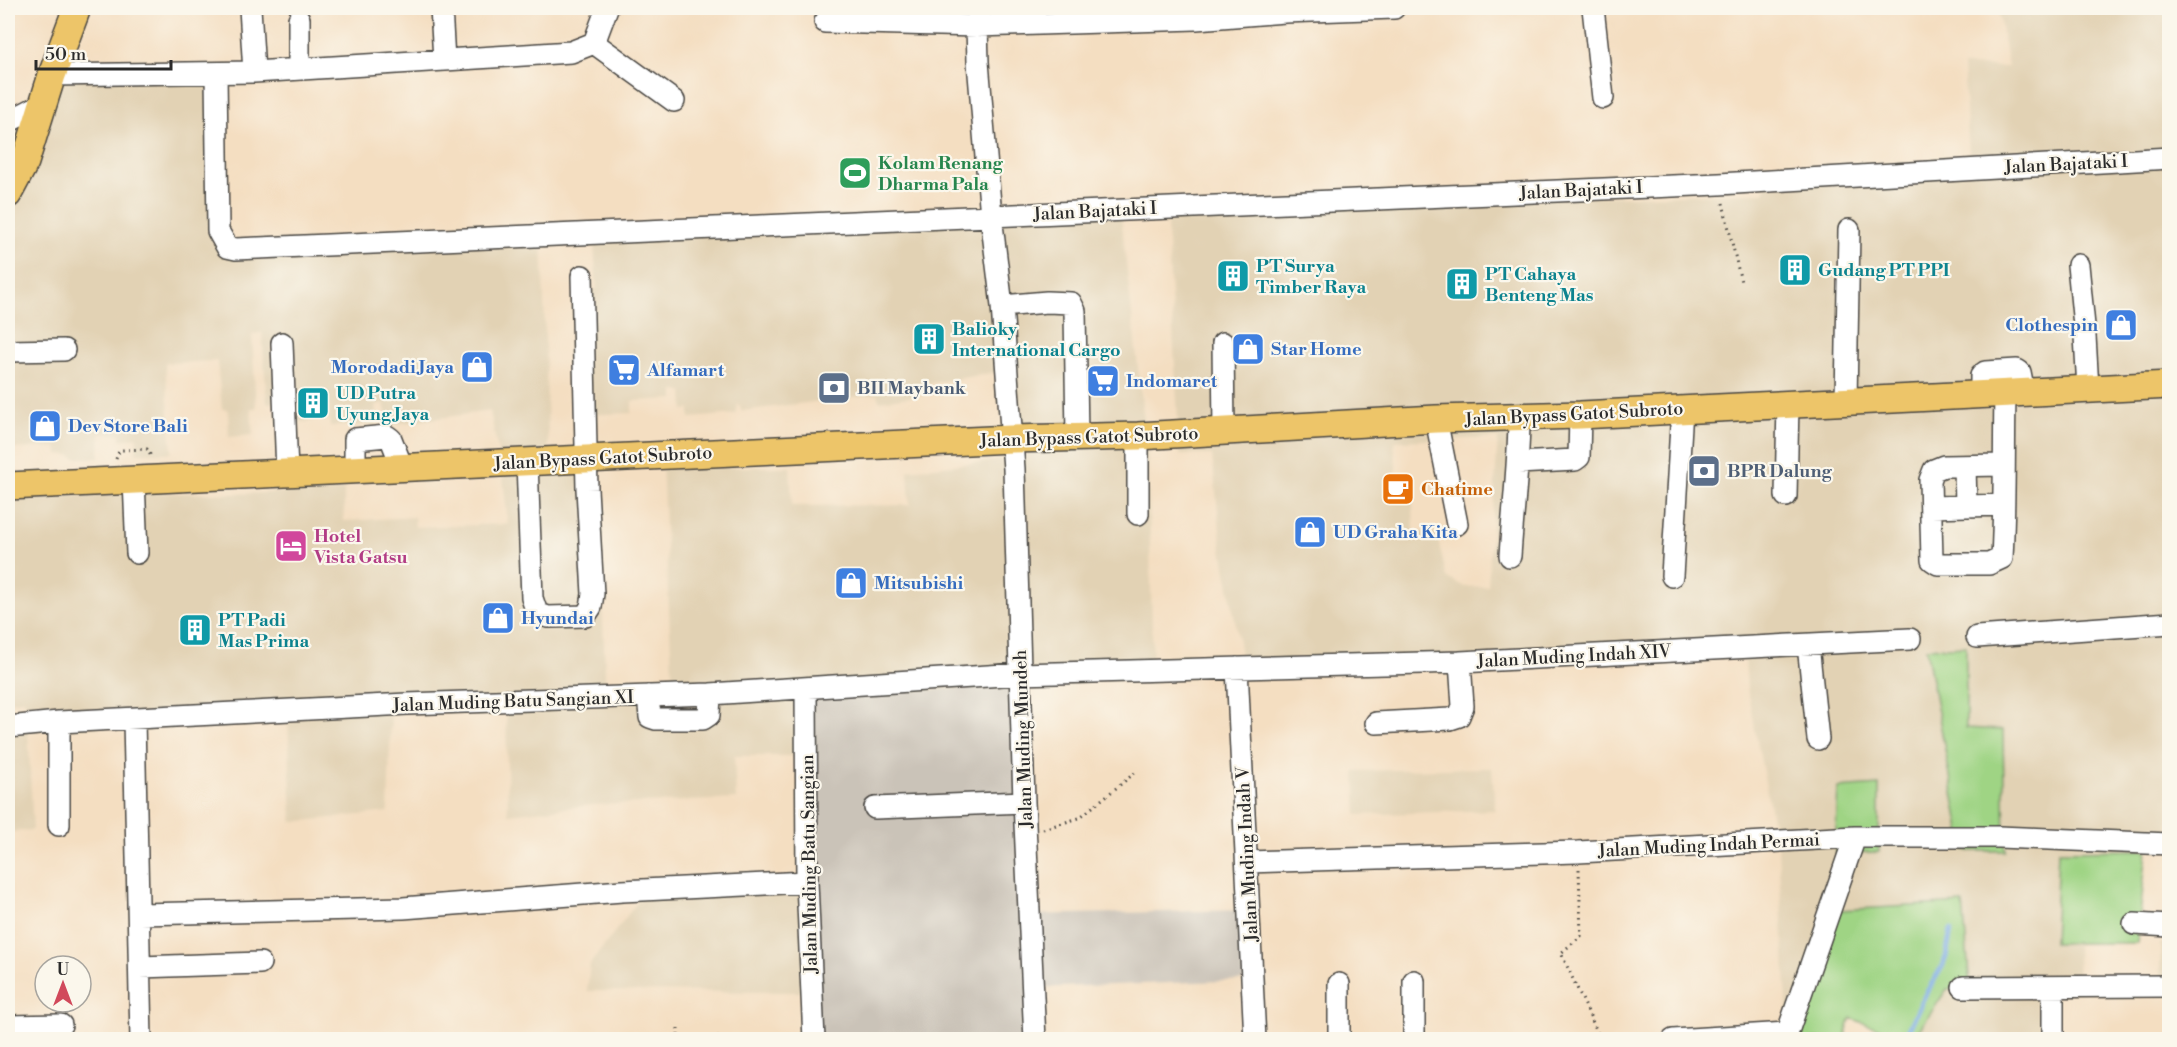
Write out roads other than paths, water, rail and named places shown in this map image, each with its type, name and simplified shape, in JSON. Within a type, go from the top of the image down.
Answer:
[{"type":"main road","points":[[8,194],[25,162],[52,75],[77,8]]},
{"type":"main road","name":"Jalan Bypass Gatot Subroto","points":[[8,486],[1077,436],[1224,432],[2169,385]]},
{"type":"street","points":[[250,8],[254,72]]},
{"type":"street","points":[[441,8],[444,60]]},
{"type":"street","points":[[594,44],[607,8]]},
{"type":"street","points":[[825,22],[978,16],[1196,19],[1285,10],[1394,8]]},
{"type":"street","points":[[1593,8],[1603,98]]},
{"type":"street","name":"Jalan Muding Mundeh","points":[[978,16],[978,62],[991,216],[1002,306],[1014,469],[1019,674],[1035,1040]]},
{"type":"street","points":[[299,19],[299,69]]},
{"type":"street","points":[[52,75],[254,72],[571,52],[594,44]]},
{"type":"street","points":[[594,44],[674,101]]},
{"type":"street","name":"Jalan Bajataki I","points":[[216,72],[218,231],[227,247],[236,249],[1719,184],[2169,158]]},
{"type":"street","points":[[8,122],[44,103]]},
{"type":"street","points":[[1846,400],[1849,230]]},
{"type":"street","points":[[2078,265],[2088,389]]},
{"type":"street","points":[[527,462],[532,598],[537,613],[548,617],[585,616],[591,607],[593,594],[587,489],[582,276]]},
{"type":"street","points":[[1002,306],[1047,302],[1071,303],[1075,311],[1077,436]]},
{"type":"street","points":[[282,343],[287,473]]},
{"type":"street","points":[[1223,343],[1224,432]]},
{"type":"street","points":[[8,351],[64,350]]},
{"type":"street","points":[[2003,393],[2004,465],[2002,558],[1989,564],[1938,564],[1932,561],[1930,480],[1934,470],[1944,466],[2004,465]]},
{"type":"street","points":[[1786,496],[1788,404]]},
{"type":"street","points":[[1672,576],[1682,409]]},
{"type":"street","points":[[1518,463],[1575,460],[1579,457],[1580,415]]},
{"type":"street","points":[[1510,556],[1514,483],[1518,463],[1519,417]]},
{"type":"street","points":[[1436,420],[1457,524]]},
{"type":"street","points":[[1138,436],[1138,514]]},
{"type":"street","points":[[1965,466],[1966,505]]},
{"type":"street","points":[[134,480],[136,553]]},
{"type":"street","points":[[1931,507],[2003,504]]},
{"type":"street","points":[[1977,637],[2169,622]]},
{"type":"street","name":"Jalan Muding Indah XIV","points":[[1019,674],[1460,662],[1910,639]]},
{"type":"street","points":[[1809,645],[1818,739]]},
{"type":"street","points":[[1377,723],[1450,719],[1459,716],[1463,706],[1460,662]]},
{"type":"street","name":"Jalan Muding Indah V","points":[[1237,668],[1255,1040]]},
{"type":"street","name":"Jalan Muding Batu Sangian XI","points":[[8,727],[59,722],[407,705],[710,694],[1019,674]]},
{"type":"street","name":"Jalan Muding Batu Sangian","points":[[806,688],[807,882],[814,1040]]},
{"type":"street","points":[[134,720],[141,1040]]},
{"type":"street","points":[[59,722],[59,825]]},
{"type":"street","points":[[875,808],[1024,802]]},
{"type":"street","points":[[1673,1040],[1786,1036],[1855,837]]},
{"type":"street","name":"Jalan Muding Indah Permai","points":[[1248,862],[1578,852],[1855,837],[1999,837],[2169,844]]},
{"type":"street","points":[[139,914],[404,908],[622,891],[807,882]]},
{"type":"street","points":[[2134,924],[2169,926]]},
{"type":"street","points":[[140,967],[260,963]]},
{"type":"street","points":[[1414,981],[1414,1040]]},
{"type":"street","points":[[1339,984],[1339,1040]]},
{"type":"street","points":[[1963,987],[2169,986]]},
{"type":"street","points":[[2053,987],[2053,1040]]},
{"type":"street","points":[[8,1026],[61,1025]]},
{"type":"waterway","points":[[1904,1040],[1925,995],[1942,967],[1951,930]]},
{"type":"place","name":"Kolam Renang Dharma Pala","points":[[855,173]]},
{"type":"place","name":"Gudang PT PPI","points":[[1795,270]]},
{"type":"place","name":"PT Surya Timber Raya","points":[[1233,276]]},
{"type":"place","name":"PT Cahaya Benteng Mas","points":[[1462,284]]},
{"type":"place","name":"Clothespin","points":[[2121,325]]},
{"type":"place","name":"Balioky International Cargo","points":[[929,339]]},
{"type":"place","name":"Star Home","points":[[1248,349]]},
{"type":"place","name":"Morodadi Jaya","points":[[477,367]]},
{"type":"place","name":"Alfamart","points":[[624,370]]},
{"type":"place","name":"Indomaret","points":[[1103,381]]},
{"type":"place","name":"BII Maybank","points":[[834,388]]},
{"type":"place","name":"UD Putra Uyung Jaya","points":[[313,403]]},
{"type":"place","name":"Dev Store Bali","points":[[45,426]]},
{"type":"place","name":"BPR Dalung","points":[[1704,471]]},
{"type":"place","name":"Chatime","points":[[1398,489]]},
{"type":"place","name":"UD Graha Kita","points":[[1310,532]]},
{"type":"place","name":"Hotel Vista Gatsu","points":[[291,546]]},
{"type":"place","name":"Mitsubishi","points":[[851,583]]},
{"type":"place","name":"Hyundai","points":[[498,618]]},
{"type":"place","name":"PT Padi Mas Prima","points":[[195,630]]}]
